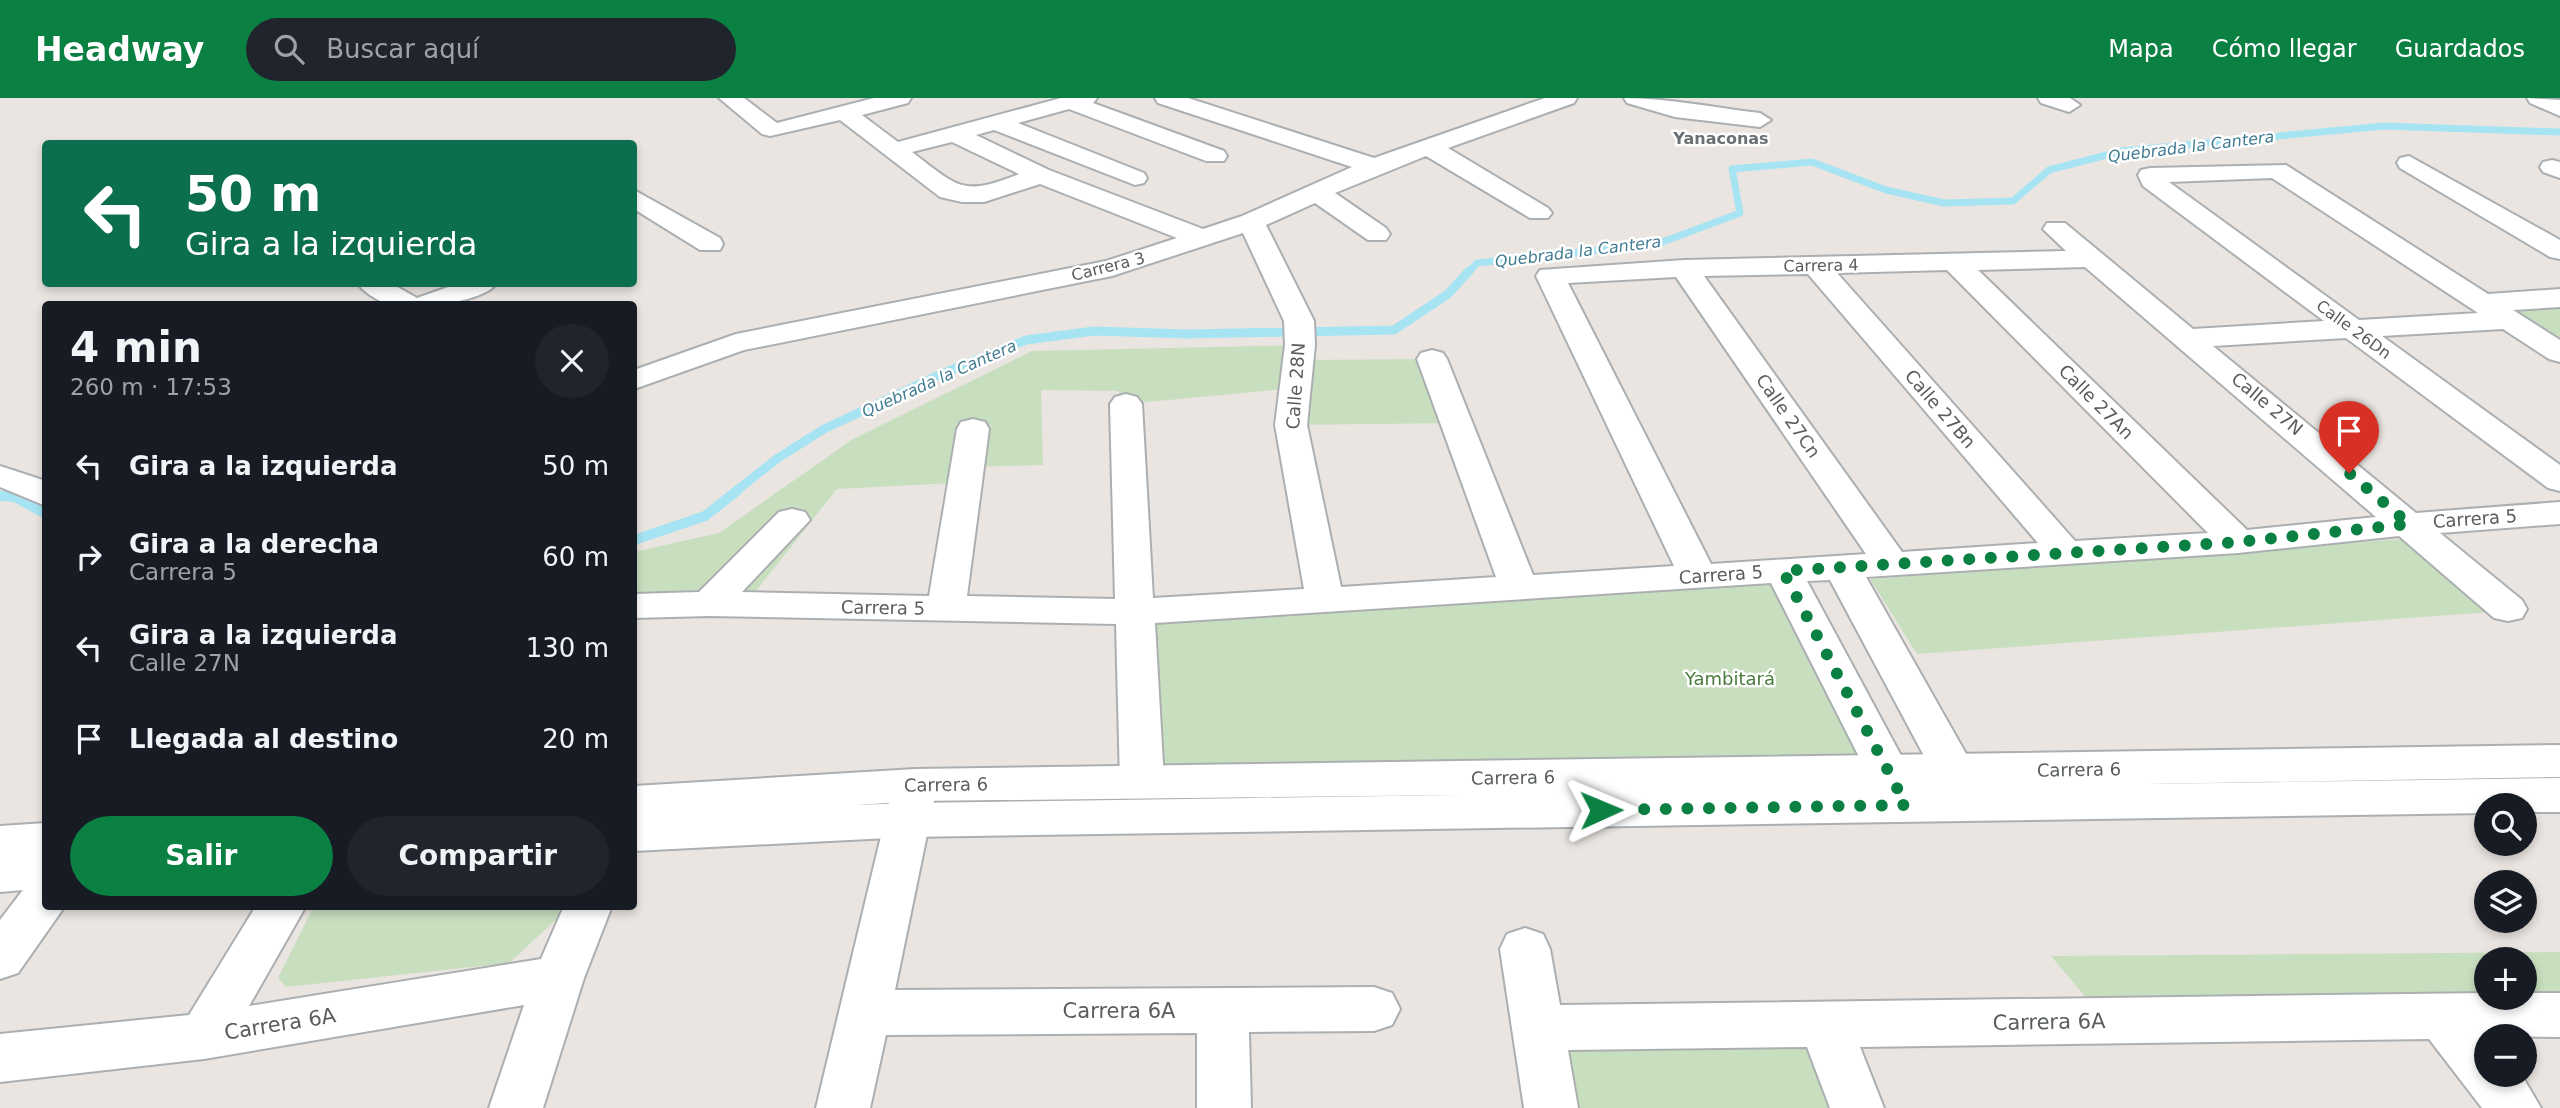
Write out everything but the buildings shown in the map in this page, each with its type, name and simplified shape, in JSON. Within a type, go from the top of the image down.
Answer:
[{"type":"street","points":[[730,98],[770,129],[776,130],[900,98]]},
{"type":"street","points":[[1166,98],[1374,166]]},
{"type":"street","name":"Carrera 3","points":[[637,379],[736,343],[1112,268],[1251,222],[1374,166],[1566,98]]},
{"type":"street","points":[[1635,98],[1675,110],[1760,120]]},
{"type":"street","points":[[2538,98],[2560,108]]},
{"type":"street","points":[[894,150],[1078,100],[1215,156]]},
{"type":"street","points":[[845,113],[949,192],[967,197],[982,197],[1040,174]]},
{"type":"street","points":[[996,123],[1135,178]]},
{"type":"street","points":[[957,135],[1040,174],[1202,238]]},
{"type":"street","points":[[1429,147],[1539,213]]},
{"type":"street","points":[[2409,163],[2560,251]]},
{"type":"street","name":"Calle 26Dn","points":[[2482,303],[2277,170],[2150,175],[2152,181],[2560,481]]},
{"type":"street","points":[[1316,192],[1377,234]]},
{"type":"street","points":[[637,200],[710,244]]},
{"type":"street","points":[[637,226],[664,216]]},
{"type":"street","name":"Calle 28N","points":[[1251,222],[1300,333],[1291,425],[1325,600]]},
{"type":"street","name":"Calle 27N","points":[[2056,229],[2508,609]]},
{"type":"street","name":"Carrera 4","points":[[1698,576],[1550,276],[1684,268],[2092,259]]},
{"type":"street","name":"Calle 27An","points":[[1955,262],[2238,542]]},
{"type":"street","name":"Calle 27Bn","points":[[1815,265],[2066,553]]},
{"type":"street","name":"Calle 27Cn","points":[[1684,268],[1892,564]]},
{"type":"street","points":[[377,287],[402,301]]},
{"type":"street","points":[[435,301],[474,287]]},
{"type":"street","points":[[2482,303],[2560,298]]},
{"type":"street","points":[[2482,303],[2560,353]]},
{"type":"street","points":[[2188,338],[2509,320]]},
{"type":"street","points":[[1432,359],[1519,588]]},
{"type":"street","points":[[1126,404],[1142,782]]},
{"type":"street","points":[[946,610],[973,429]]},
{"type":"street","points":[[0,476],[30,486],[42,494]]},
{"type":"street","name":"Carrera 5","points":[[637,607],[709,604],[1133,612],[2238,542],[2409,524],[2560,513]]},
{"type":"street","points":[[709,604],[792,520]]},
{"type":"street","points":[[1842,567],[1962,788]]},
{"type":"street","points":[[1783,571],[1896,789]]},
{"type":"street","name":"Carrera 6","points":[[1962,788],[2560,761]]},
{"type":"street","name":"Carrera 6","points":[[637,834],[911,802],[1142,782],[1896,789]]},
{"type":"street","name":"Carrera 6","points":[[637,803],[911,802],[1962,788],[2560,795]]},
{"type":"street","points":[[843,1108],[911,802]]},
{"type":"street","points":[[0,844],[42,841]]},
{"type":"street","points":[[0,873],[42,869]]},
{"type":"street","points":[[0,958],[42,901]]},
{"type":"street","points":[[204,1037],[280,910]]},
{"type":"street","points":[[516,1108],[559,978],[587,910]]},
{"type":"street","points":[[1525,949],[1551,1108]]},
{"type":"street","name":"Carrera 6A","points":[[0,1058],[204,1037],[559,978]]},
{"type":"street","name":"Carrera 6A","points":[[864,1013],[1374,1009]]},
{"type":"street","points":[[1223,1011],[1224,1108]]},
{"type":"street","name":"Carrera 6A","points":[[1538,1028],[2560,1015]]},
{"type":"street","points":[[2443,1017],[2474,1057]]},
{"type":"street","points":[[1825,1025],[1857,1108]]},
{"type":"street","points":[[2497,1087],[2514,1108]]},
{"type":"green space","points":[[2560,298],[2560,353],[2482,303]]},
{"type":"green space","points":[[1300,345],[1299,360],[1432,359],[1456,423],[1291,425],[1295,388],[1126,404],[1118,391],[1041,390],[1043,465],[967,467],[954,483],[837,489],[747,602],[637,606],[637,551],[719,533],[853,439],[1032,351]]},
{"type":"green space","points":[[2404,539],[2490,612],[1917,654],[1870,579]]},
{"type":"green space","name":"Yambitará","points":[[1787,581],[1887,773],[1142,782],[1134,612]]},
{"type":"green space","points":[[312,910],[561,910],[558,918],[509,963],[286,987],[278,978]]},
{"type":"green space","points":[[2537,952],[2560,952],[2560,1025],[2474,1024],[2474,1026],[2114,1031],[2051,956],[2474,953],[2474,1010],[2537,1010]]},
{"type":"green space","points":[[1549,1028],[1849,1032],[1879,1108],[1566,1108]]},
{"type":"waterway","name":"Quebrada la Cantera","points":[[1468,273],[1477,263],[1657,244],[1740,213],[1732,169],[1812,162],[1886,190],[1944,203],[2013,201],[2049,170],[2122,151],[2384,126],[2560,132]]},
{"type":"waterway","name":"Quebrada la Cantera","points":[[736,491],[778,458],[824,429],[939,375],[1026,340],[1094,331],[1187,334],[1394,330],[1448,294],[1469,271]]},
{"type":"waterway","name":"Quebrada la Cantera","points":[[637,539],[705,516],[738,490]]},
{"type":"waterway","name":"Quebrada la Cantera","points":[[0,496],[15,497],[42,512]]},
{"type":"district","name":"Yanaconas","points":[[1721,138]]},
{"type":"route","points":[[1601,810],[1906,805],[1887,774],[1783,571],[2238,542],[2409,524],[2349,473]]}]
